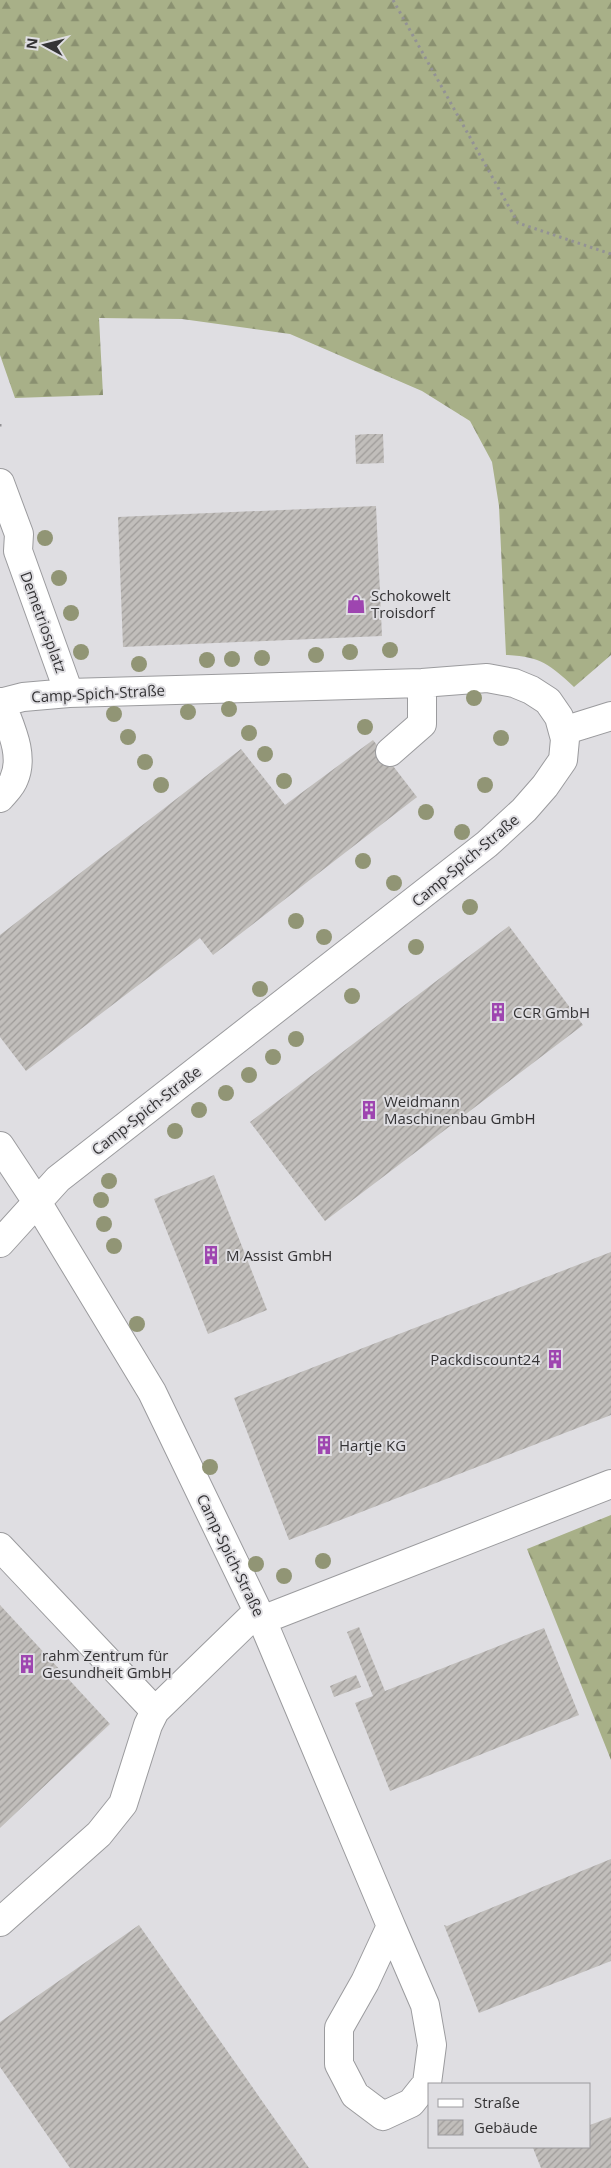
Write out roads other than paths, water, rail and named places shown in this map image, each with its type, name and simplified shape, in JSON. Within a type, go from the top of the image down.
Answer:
[{"type":"street","name":"Demetriosplatz","points":[[0,483],[19,534],[9,554],[69,693]]},
{"type":"street","name":"Camp-Spich-Straße","points":[[0,702],[24,697],[69,693],[422,683],[487,678],[514,683],[548,701],[559,717],[565,739],[563,760],[546,786],[524,810],[487,844],[58,1179],[0,1243]]},
{"type":"street","points":[[390,752],[422,724],[422,683]]},
{"type":"street","points":[[0,702],[13,736],[18,758],[14,780],[0,798]]},
{"type":"street","points":[[562,732],[611,716]]},
{"type":"street","name":"Camp-Spich-Straße","points":[[0,1146],[37,1202],[152,1392],[260,1616],[425,2005],[432,2044],[427,2083],[412,2104],[383,2116],[355,2096],[340,2064],[340,2028],[365,1982],[391,1926]]},
{"type":"street","points":[[0,1922],[99,1834],[123,1804],[148,1725],[155,1711],[260,1616],[611,1484]]},
{"type":"street","points":[[0,1547],[155,1711]]},
{"type":"place","name":"Schokowelt Troisdorf","points":[[356,604]]},
{"type":"place","name":"CCR GmbH","points":[[498,1012]]},
{"type":"place","name":"Weidmann Maschinenbau GmbH","points":[[369,1110]]},
{"type":"place","name":"M Assist GmbH","points":[[211,1255]]},
{"type":"place","name":"Packdiscount24","points":[[555,1359]]},
{"type":"place","name":"Hartje KG","points":[[324,1445]]},
{"type":"place","name":"rahm Zentrum für Gesundheit GmbH","points":[[27,1664]]}]
